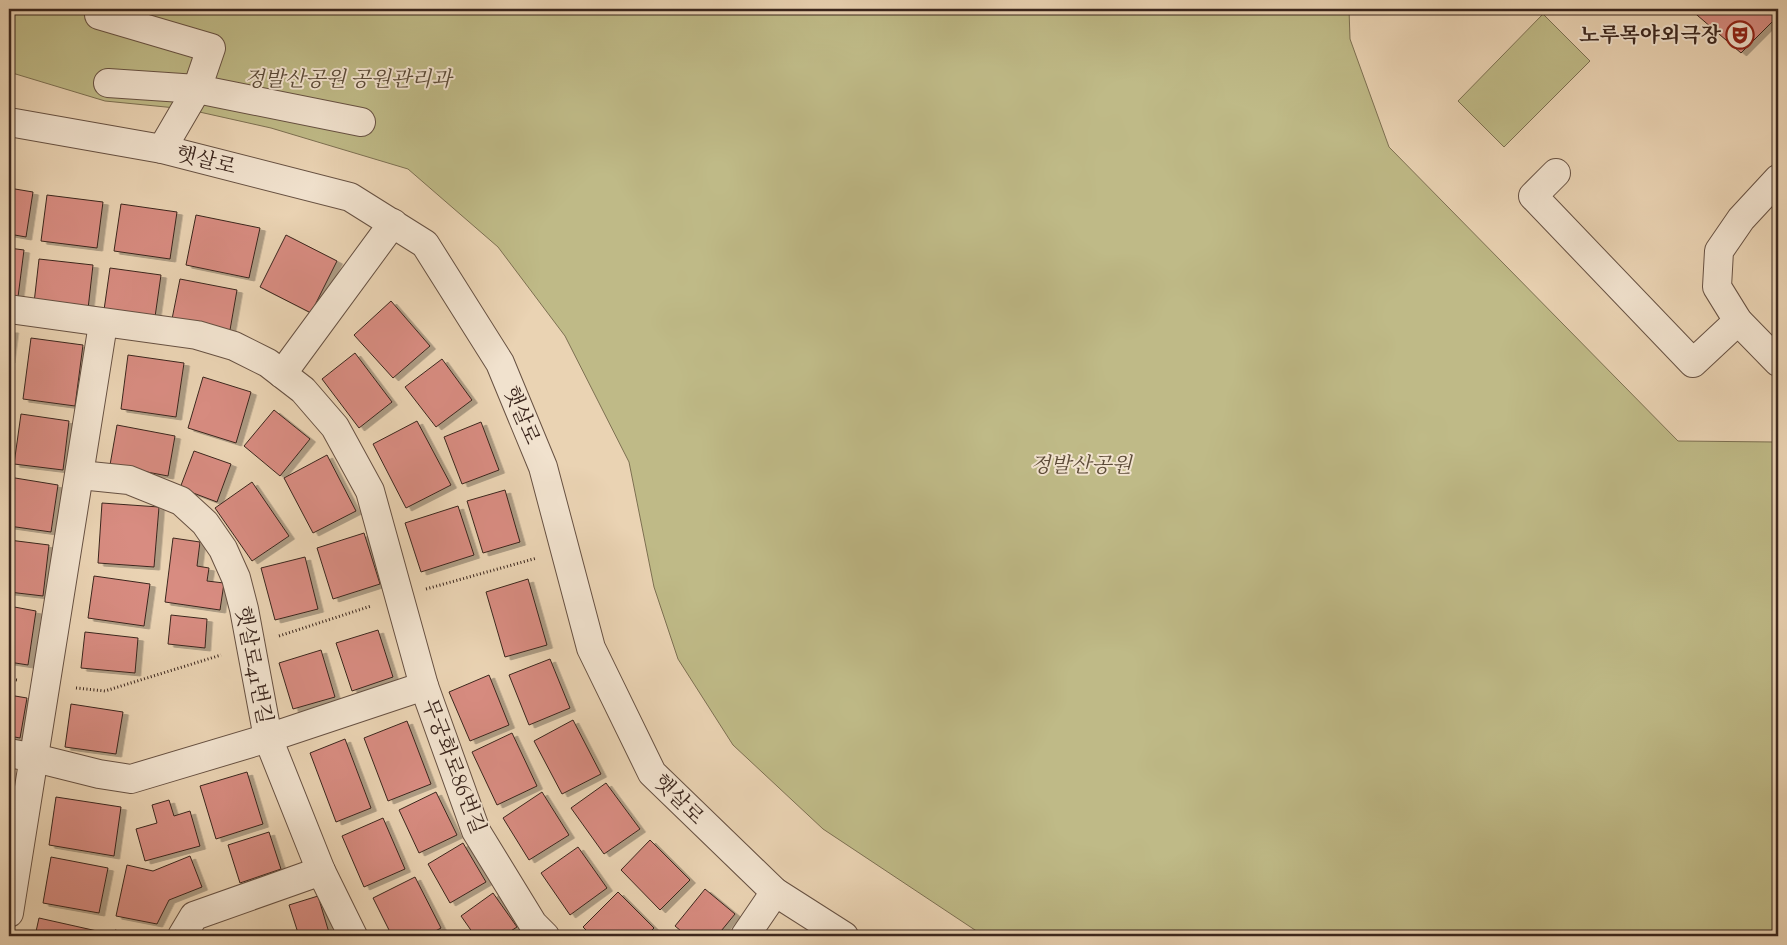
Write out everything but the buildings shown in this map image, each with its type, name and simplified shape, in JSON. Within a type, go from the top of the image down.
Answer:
[{"type":"street","points":[[99,15],[211,48],[197,89],[162,149]]},
{"type":"street","points":[[108,83],[197,89],[361,122]]},
{"type":"street","name":"햇살로","points":[[9,122],[162,149],[350,197],[425,244],[500,363],[543,467],[591,648],[652,773],[775,892],[844,936]]},
{"type":"street","points":[[1556,173],[1533,196],[1692,363],[1738,321]]},
{"type":"street","points":[[1778,179],[1741,219],[1719,251],[1717,287],[1738,321],[1778,362]]},
{"type":"street","points":[[9,309],[103,324],[196,335],[234,346],[268,362],[282,374],[393,224]]},
{"type":"street","points":[[9,913],[22,756],[80,475],[103,324]]},
{"type":"street","name":"무궁화로86번길","points":[[282,374],[303,390],[335,428],[370,491],[424,686],[476,831],[534,932]]},
{"type":"street","name":"햇살로41번길","points":[[80,475],[129,480],[181,501],[205,523],[223,549],[236,578],[268,738],[321,871],[353,936]]},
{"type":"street","points":[[22,756],[99,774],[131,779],[268,738],[424,686]]},
{"type":"street","points":[[182,936],[194,916],[321,871]]},
{"type":"street","points":[[745,936],[775,892]]},
{"type":"path","points":[[426,589],[537,558]]},
{"type":"path","points":[[276,637],[371,606]]},
{"type":"path","points":[[76,688],[105,691],[220,655]]},
{"type":"path","points":[[9,679],[17,680]]},
{"type":"green space","name":"정발산공원","points":[[9,9],[1349,9],[1350,39],[1389,147],[1678,441],[1775,442],[1778,445],[1778,936],[984,936],[823,829],[733,745],[678,659],[654,587],[629,462],[565,336],[498,247],[408,169],[271,128],[186,109],[105,101],[9,72]]},
{"type":"green space","points":[[1543,14],[1590,61],[1504,147],[1458,101]]},
{"type":"place","name":"노루목야외극장","points":[[1740,35]]},
{"type":"park label","name":"정발산공원 공원관리과","points":[[348,79]]}]
